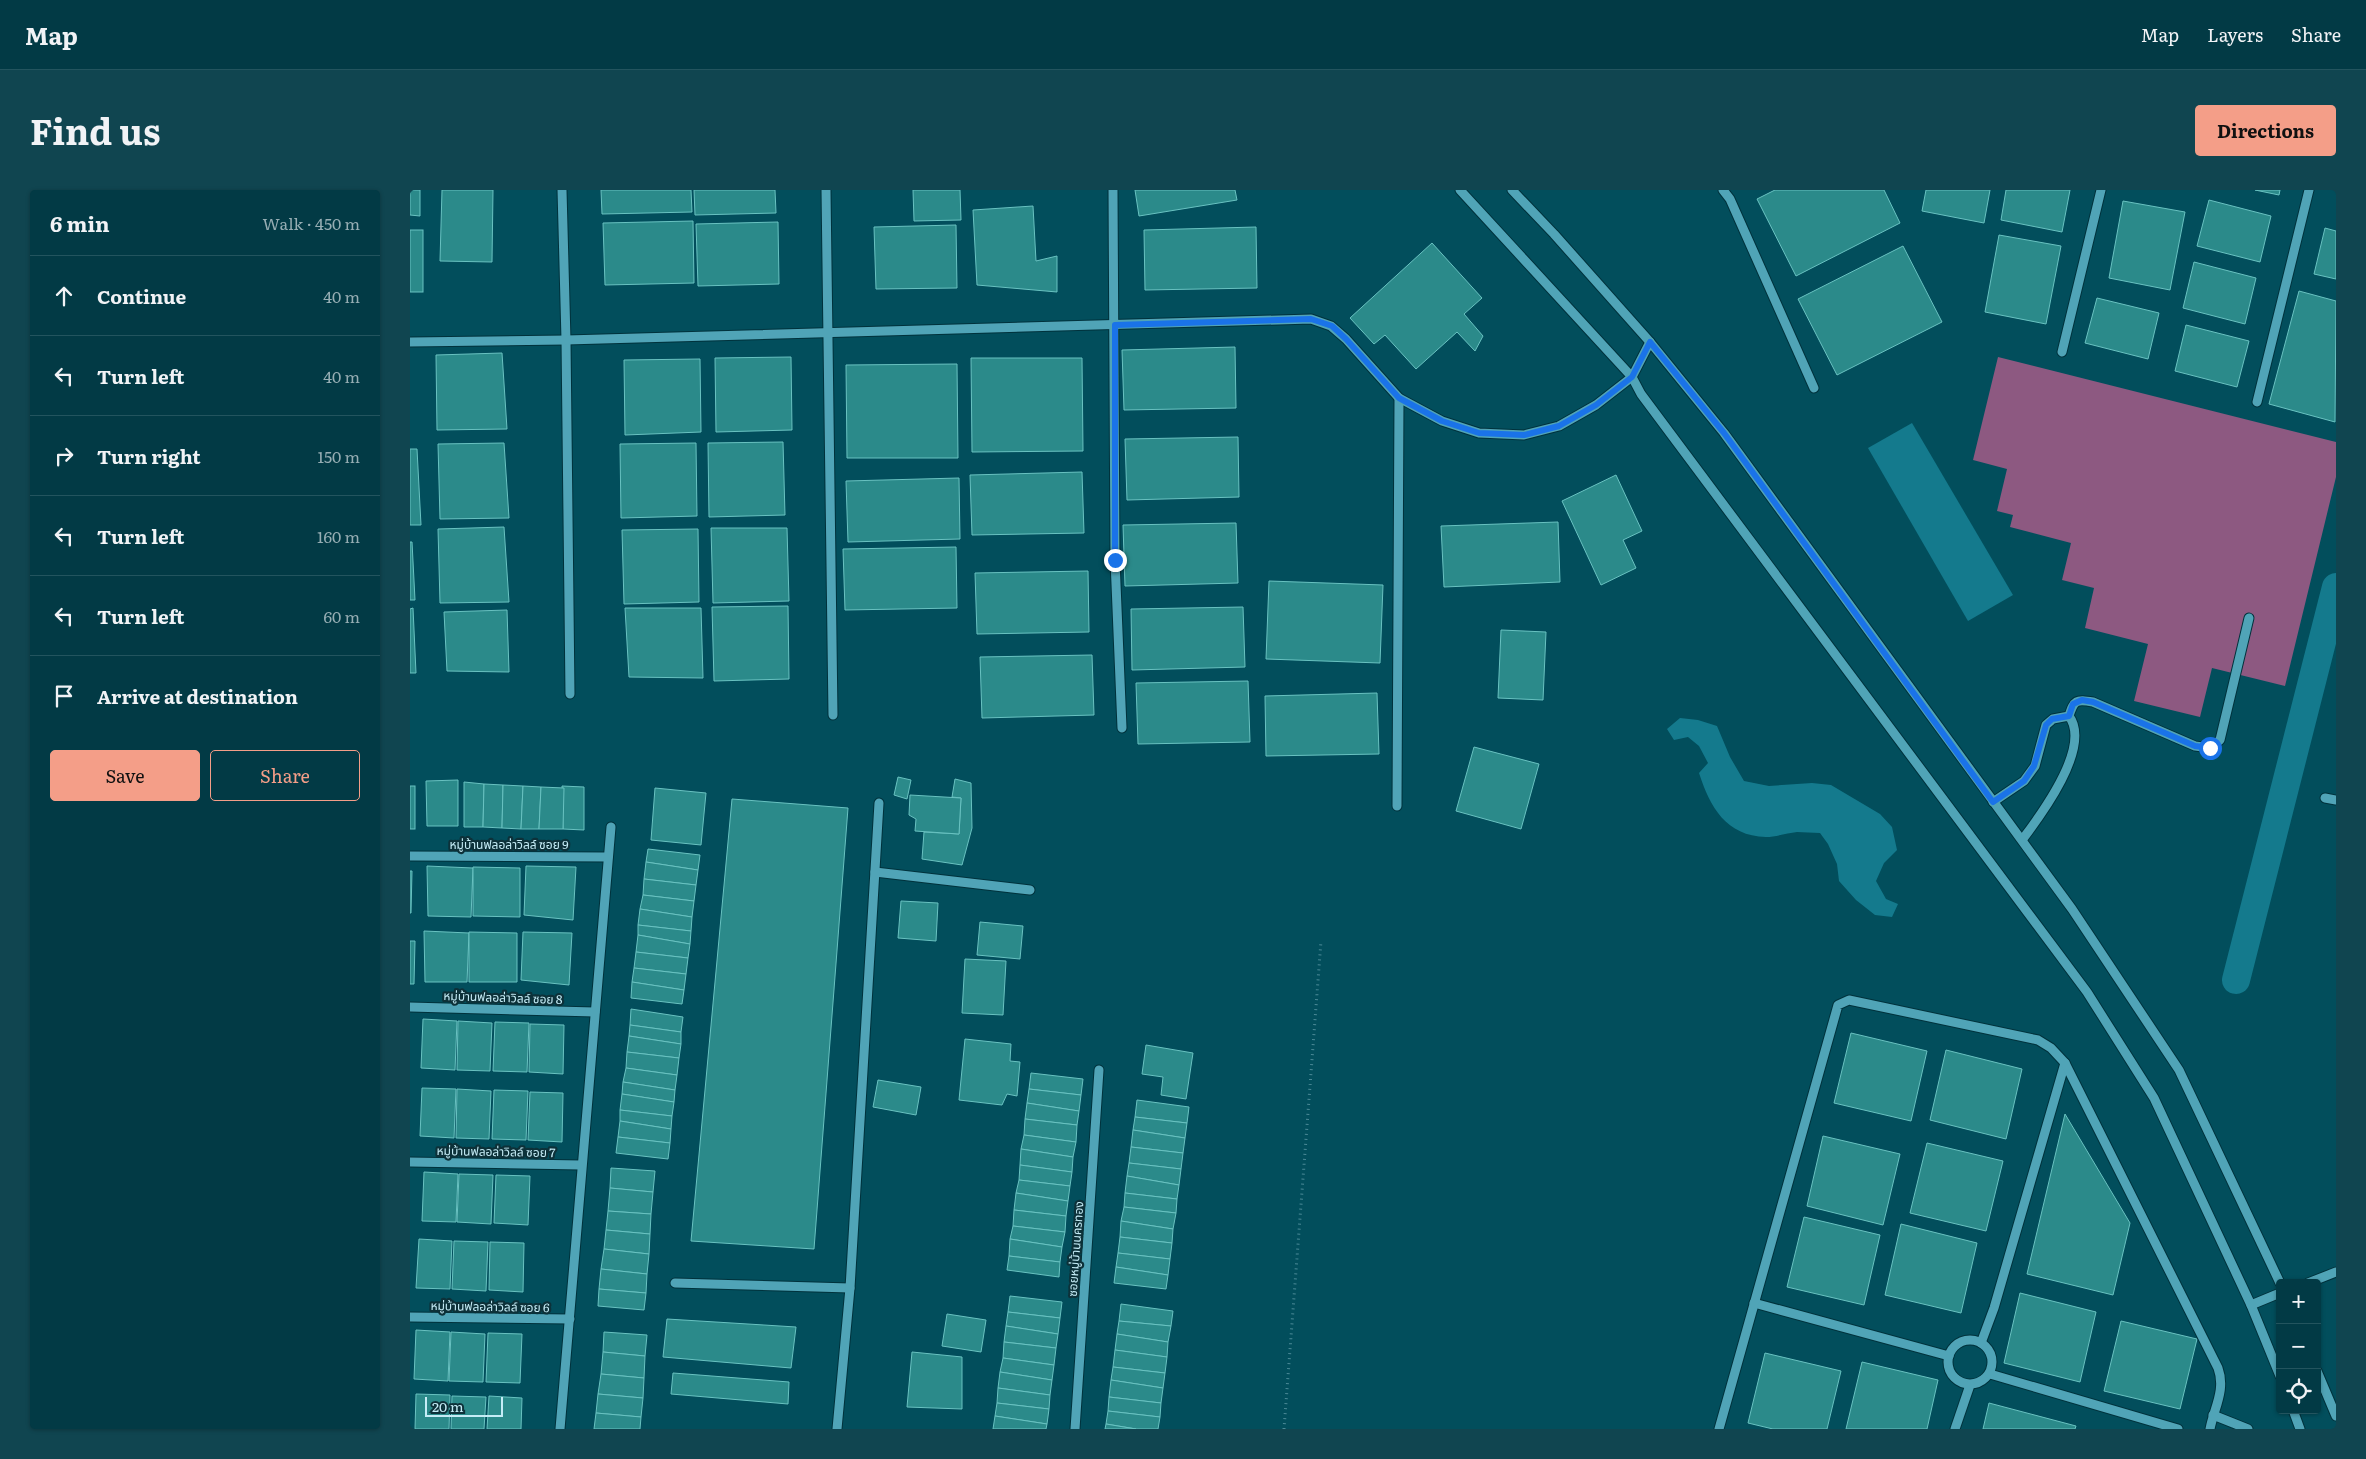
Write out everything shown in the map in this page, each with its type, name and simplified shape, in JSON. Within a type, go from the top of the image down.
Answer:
[{"type":"street","points":[[562,190],[566,340],[570,694]]},
{"type":"street","points":[[826,190],[833,715]]},
{"type":"street","points":[[1113,190],[1115,560],[1122,728]]},
{"type":"street","points":[[1460,190],[1632,377],[1653,410],[2087,992],[2154,1098],[2251,1305],[2277,1369]]},
{"type":"street","points":[[1512,190],[1554,234],[1650,342],[1736,448],[2072,909],[2179,1070],[2278,1279]]},
{"type":"street","points":[[1724,190],[1730,198],[1814,388]]},
{"type":"street","points":[[2062,352],[2101,190]]},
{"type":"street","points":[[2257,402],[2308,190]]},
{"type":"street","points":[[410,342],[566,340],[1311,319],[1332,326],[1399,398],[1442,421],[1479,433],[1524,435],[1559,426],[1596,405],[1632,377],[1650,342]]},
{"type":"street","points":[[1397,806],[1399,398]]},
{"type":"street","points":[[2069,716],[2073,704],[2077,701],[2093,702],[2195,746],[2210,748],[2220,740],[2249,618]]},
{"type":"street","points":[[1993,802],[2024,781],[2034,766],[2046,725],[2052,719],[2069,716]]},
{"type":"street","points":[[2022,840],[2045,810],[2061,780],[2076,741],[2074,723],[2069,716]]},
{"type":"street","points":[[2325,798],[2336,800]]},
{"type":"street","points":[[837,1429],[850,1288],[879,803]]},
{"type":"street","points":[[560,1429],[611,827]]},
{"type":"street","name":"หมู่บ้านฟลอล่าวิลล์ ซอย 9","points":[[410,856],[608,857]]},
{"type":"street","points":[[875,872],[1030,890]]},
{"type":"street","points":[[1719,1429],[1838,1005],[1849,1000],[2038,1040],[2051,1048],[2065,1063],[2218,1368],[2222,1379],[2222,1390],[2210,1429]]},
{"type":"street","name":"หมู่บ้านฟลอล่าวิลล์ ซอย 8","points":[[410,1007],[595,1012]]},
{"type":"street","points":[[1981,1343],[1994,1308],[2065,1063]]},
{"type":"street","name":"ซอยหมู่บ้านนครทอง","points":[[1075,1429],[1099,1070]]},
{"type":"street","name":"หมู่บ้านฟลอล่าวิลล์ ซอย 7","points":[[410,1162],[581,1165]]},
{"type":"street","points":[[2318,1279],[2336,1272]]},
{"type":"street","points":[[675,1283],[850,1288]]},
{"type":"street","points":[[2251,1305],[2276,1295]]},
{"type":"street","points":[[1754,1303],[1949,1356]]},
{"type":"street","name":"หมู่บ้านฟลอล่าวิลล์ ซอย 6","points":[[410,1317],[570,1319]]},
{"type":"street","points":[[1975,1341],[1981,1343],[1990,1353],[1992,1360],[1990,1374],[1981,1382],[1970,1385],[1963,1383],[1952,1375],[1949,1369],[1949,1356],[1952,1350],[1962,1342],[1975,1341]]},
{"type":"street","points":[[1990,1374],[2178,1429]]},
{"type":"street","points":[[2321,1380],[2336,1416]]},
{"type":"street","points":[[1955,1429],[1970,1385]]},
{"type":"street","points":[[2294,1414],[2300,1429]]},
{"type":"street","points":[[2213,1415],[2248,1429]]},
{"type":"path","points":[[1284,1429],[1320,941]]},
{"type":"shaded area","points":[[1998,357],[2336,442],[2336,477],[2285,686],[2212,668],[2200,717],[2134,701],[2148,644],[2085,628],[2094,588],[2062,580],[2071,543],[2010,527],[2013,515],[1997,511],[2007,469],[1973,460]]},
{"type":"water","points":[[1912,423],[2013,595],[1968,621],[1868,448]]},
{"type":"water","points":[[1680,718],[1698,720],[1717,726],[1730,757],[1744,781],[1769,786],[1812,783],[1831,785],[1880,814],[1892,827],[1897,850],[1884,863],[1876,881],[1886,899],[1898,904],[1892,917],[1875,915],[1856,900],[1839,881],[1837,864],[1828,844],[1820,833],[1797,832],[1766,837],[1740,831],[1730,825],[1714,808],[1703,785],[1699,773],[1708,763],[1699,746],[1688,737],[1674,740],[1667,729]]},
{"type":"building","points":[[410,190],[420,190],[420,216],[410,215]]},
{"type":"building","points":[[442,190],[493,190],[492,262],[440,261]]},
{"type":"building","points":[[601,190],[691,190],[692,212],[602,214]]},
{"type":"building","points":[[694,190],[775,190],[776,213],[695,215]]},
{"type":"building","points":[[913,190],[960,190],[961,220],[914,221]]},
{"type":"building","points":[[1135,190],[1235,190],[1237,200],[1139,216]]},
{"type":"building","points":[[1775,190],[1884,190],[1900,223],[1796,276],[1757,199]]},
{"type":"building","points":[[1926,190],[1990,190],[1984,223],[1922,211]]},
{"type":"building","points":[[2006,190],[2070,190],[2062,232],[2001,220]]},
{"type":"building","points":[[2255,190],[2280,190],[2279,195]]},
{"type":"building","points":[[2209,200],[2271,216],[2260,262],[2197,246]]},
{"type":"building","points":[[2123,201],[2185,212],[2170,290],[2109,278]]},
{"type":"building","points":[[1033,206],[1036,261],[1057,256],[1057,292],[977,285],[973,210]]},
{"type":"building","points":[[693,221],[694,283],[605,285],[603,223]]},
{"type":"building","points":[[778,222],[779,284],[698,286],[696,224]]},
{"type":"building","points":[[956,225],[957,288],[876,289],[874,227]]},
{"type":"building","points":[[1256,227],[1257,288],[1145,290],[1144,230]]},
{"type":"building","points":[[2325,228],[2336,231],[2336,279],[2314,274]]},
{"type":"building","points":[[410,230],[423,230],[423,292],[410,292]]},
{"type":"building","points":[[1999,235],[2061,246],[2046,324],[1985,312]]},
{"type":"building","points":[[1432,243],[1482,298],[1464,314],[1483,336],[1475,351],[1457,332],[1416,369],[1385,335],[1374,344],[1350,318]]},
{"type":"building","points":[[1903,246],[1942,322],[1837,375],[1798,299]]},
{"type":"building","points":[[2194,262],[2256,278],[2245,324],[2183,308]]},
{"type":"building","points":[[2299,291],[2336,301],[2335,422],[2269,404]]},
{"type":"building","points":[[2097,298],[2159,313],[2148,359],[2085,343]]},
{"type":"building","points":[[2186,325],[2249,341],[2237,387],[2175,371]]},
{"type":"building","points":[[1235,347],[1236,408],[1124,410],[1122,350]]},
{"type":"building","points":[[502,353],[507,429],[437,430],[436,355]]},
{"type":"building","points":[[791,357],[792,430],[716,432],[715,358]]},
{"type":"building","points":[[971,358],[1082,358],[1083,451],[972,452]]},
{"type":"building","points":[[700,359],[701,432],[625,435],[624,360]]},
{"type":"building","points":[[957,364],[958,458],[847,458],[846,365]]},
{"type":"building","points":[[1238,437],[1239,497],[1127,500],[1125,439]]},
{"type":"building","points":[[783,442],[785,515],[709,517],[708,443]]},
{"type":"building","points":[[504,443],[509,518],[440,519],[438,444]]},
{"type":"building","points":[[696,443],[697,516],[621,518],[620,444]]},
{"type":"building","points":[[410,449],[417,449],[421,525],[410,525]]},
{"type":"building","points":[[1082,472],[1084,533],[972,535],[970,475]]},
{"type":"building","points":[[1616,475],[1642,531],[1623,540],[1636,568],[1601,585],[1562,501]]},
{"type":"building","points":[[959,478],[960,539],[848,542],[846,481]]},
{"type":"building","points":[[1558,522],[1560,582],[1444,587],[1441,526]]},
{"type":"building","points":[[1236,523],[1238,583],[1125,586],[1123,525]]},
{"type":"building","points":[[504,527],[509,602],[440,603],[438,529]]},
{"type":"building","points":[[711,528],[787,528],[789,601],[713,603]]},
{"type":"building","points":[[698,529],[699,602],[624,604],[622,530]]},
{"type":"building","points":[[410,542],[412,542],[415,600],[410,600]]},
{"type":"building","points":[[956,547],[957,608],[845,610],[843,549]]},
{"type":"building","points":[[1088,571],[1089,632],[977,634],[975,573]]},
{"type":"building","points":[[1269,581],[1383,585],[1380,663],[1266,659]]},
{"type":"building","points":[[788,606],[789,679],[714,681],[712,607]]},
{"type":"building","points":[[1243,607],[1245,667],[1132,670],[1131,609]]},
{"type":"building","points":[[413,608],[416,673],[410,673],[410,609]]},
{"type":"building","points":[[625,608],[701,608],[703,678],[629,677]]},
{"type":"building","points":[[507,610],[509,672],[447,671],[444,612]]},
{"type":"building","points":[[1501,630],[1546,632],[1543,700],[1498,698]]},
{"type":"building","points":[[1092,655],[1094,715],[982,718],[980,657]]},
{"type":"building","points":[[1248,681],[1250,742],[1138,744],[1136,683]]},
{"type":"building","points":[[1377,693],[1379,754],[1266,756],[1265,696]]},
{"type":"building","points":[[1474,747],[1539,764],[1521,829],[1456,811]]},
{"type":"building","points":[[898,777],[911,780],[907,799],[894,795]]},
{"type":"building","points":[[955,779],[971,783],[972,828],[962,865],[922,859],[924,832],[959,834],[961,798],[952,797]]},
{"type":"building","points":[[458,780],[458,826],[427,826],[426,781]]},
{"type":"building","points":[[464,782],[484,784],[483,827],[464,827]]},
{"type":"building","points":[[484,784],[503,785],[502,828],[483,827]]},
{"type":"building","points":[[503,785],[523,786],[521,829],[502,828]]},
{"type":"building","points":[[410,786],[415,786],[415,829],[410,829]]},
{"type":"building","points":[[523,786],[541,787],[539,829],[521,829]]},
{"type":"building","points":[[562,786],[584,787],[584,830],[563,829]]},
{"type":"building","points":[[541,787],[564,788],[563,829],[539,829]]},
{"type":"building","points":[[655,788],[706,793],[701,845],[651,840]]},
{"type":"building","points":[[910,795],[961,798],[959,834],[915,831],[916,819],[909,815]]},
{"type":"building","points":[[732,799],[848,808],[814,1249],[691,1241]]},
{"type":"building","points":[[648,849],[700,855],[698,870],[646,862]]},
{"type":"building","points":[[646,862],[698,870],[696,885],[644,879]]},
{"type":"building","points":[[427,866],[473,868],[471,917],[428,916]]},
{"type":"building","points":[[526,866],[576,867],[573,920],[524,915]]},
{"type":"building","points":[[473,867],[520,868],[520,917],[473,916]]},
{"type":"building","points":[[410,871],[412,871],[411,913],[410,913]]},
{"type":"building","points":[[644,879],[696,885],[694,901],[643,895]]},
{"type":"building","points":[[643,895],[694,901],[692,917],[640,909]]},
{"type":"building","points":[[901,901],[938,903],[936,941],[898,938]]},
{"type":"building","points":[[640,909],[692,917],[691,931],[638,925]]},
{"type":"building","points":[[980,922],[1023,926],[1020,959],[977,955]]},
{"type":"building","points":[[638,925],[691,931],[690,944],[638,935]]},
{"type":"building","points":[[424,931],[469,933],[467,982],[425,982]]},
{"type":"building","points":[[469,932],[517,933],[517,982],[469,982]]},
{"type":"building","points":[[523,932],[572,933],[569,985],[521,980]]},
{"type":"building","points":[[638,935],[690,944],[688,958],[636,952]]},
{"type":"building","points":[[410,941],[415,941],[414,984],[410,984]]},
{"type":"building","points":[[636,952],[688,958],[686,974],[634,968]]},
{"type":"building","points":[[965,959],[1006,961],[1003,1015],[962,1013]]},
{"type":"building","points":[[634,968],[686,974],[684,990],[632,982]]},
{"type":"building","points":[[632,982],[684,990],[682,1004],[631,998]]},
{"type":"building","points":[[631,1009],[683,1017],[681,1032],[630,1025]]},
{"type":"building","points":[[423,1019],[457,1021],[455,1070],[421,1068]]},
{"type":"building","points":[[458,1021],[492,1023],[490,1071],[457,1070]]},
{"type":"building","points":[[495,1022],[529,1023],[527,1072],[493,1071]]},
{"type":"building","points":[[530,1024],[564,1025],[563,1074],[529,1072]]},
{"type":"building","points":[[630,1025],[681,1032],[681,1044],[629,1036]]},
{"type":"building","points":[[1851,1033],[1927,1051],[1911,1121],[1834,1103]]},
{"type":"building","points":[[629,1036],[681,1044],[679,1058],[627,1052]]},
{"type":"building","points":[[965,1039],[1011,1044],[1010,1061],[1020,1062],[1017,1096],[1007,1094],[1002,1105],[959,1100]]},
{"type":"building","points":[[1146,1045],[1193,1053],[1186,1099],[1161,1095],[1163,1077],[1142,1074]]},
{"type":"building","points":[[1946,1050],[2022,1069],[2006,1139],[1930,1120]]},
{"type":"building","points":[[627,1052],[679,1058],[677,1075],[626,1068]]},
{"type":"building","points":[[626,1068],[677,1075],[675,1090],[623,1082]]},
{"type":"building","points":[[1031,1073],[1083,1079],[1081,1095],[1029,1089]]},
{"type":"building","points":[[878,1080],[921,1087],[916,1115],[873,1107]]},
{"type":"building","points":[[623,1082],[675,1090],[674,1102],[622,1094]]},
{"type":"building","points":[[422,1088],[456,1089],[454,1138],[420,1136]]},
{"type":"building","points":[[457,1089],[491,1091],[489,1139],[456,1138]]},
{"type":"building","points":[[1029,1089],[1081,1095],[1079,1111],[1027,1103]]},
{"type":"building","points":[[494,1090],[528,1091],[526,1140],[492,1139]]},
{"type":"building","points":[[530,1092],[563,1093],[562,1142],[528,1140]]},
{"type":"building","points":[[622,1094],[674,1102],[672,1116],[620,1110]]},
{"type":"building","points":[[1137,1100],[1189,1107],[1187,1123],[1135,1117]]},
{"type":"building","points":[[1027,1103],[1079,1111],[1077,1125],[1025,1119]]},
{"type":"building","points":[[620,1110],[672,1116],[671,1129],[620,1121]]},
{"type":"building","points":[[2065,1114],[2130,1223],[2113,1295],[2027,1274]]},
{"type":"building","points":[[1135,1117],[1187,1123],[1185,1138],[1133,1130]]},
{"type":"building","points":[[1025,1119],[1077,1125],[1076,1142],[1024,1135]]},
{"type":"building","points":[[620,1121],[671,1129],[670,1143],[618,1137]]},
{"type":"building","points":[[1133,1130],[1185,1138],[1183,1153],[1131,1147]]},
{"type":"building","points":[[1024,1135],[1076,1142],[1073,1157],[1021,1149]]},
{"type":"building","points":[[1823,1136],[1900,1154],[1883,1225],[1807,1206]]},
{"type":"building","points":[[618,1137],[670,1143],[668,1159],[616,1153]]},
{"type":"building","points":[[1927,1143],[2003,1161],[1986,1231],[1910,1213]]},
{"type":"building","points":[[1131,1147],[1183,1153],[1181,1169],[1129,1163]]},
{"type":"building","points":[[1021,1149],[1073,1157],[1072,1172],[1020,1165]]},
{"type":"building","points":[[1129,1163],[1181,1169],[1179,1185],[1127,1176]]},
{"type":"building","points":[[1020,1165],[1072,1172],[1070,1186],[1019,1180]]},
{"type":"building","points":[[611,1168],[655,1171],[653,1192],[610,1188]]},
{"type":"building","points":[[424,1172],[458,1174],[456,1222],[422,1221]]},
{"type":"building","points":[[459,1174],[493,1175],[491,1224],[457,1222]]},
{"type":"building","points":[[496,1175],[530,1176],[528,1225],[494,1223]]},
{"type":"building","points":[[1127,1176],[1179,1185],[1177,1199],[1125,1193]]},
{"type":"building","points":[[1019,1180],[1070,1186],[1068,1201],[1016,1193]]},
{"type":"building","points":[[610,1188],[653,1192],[651,1214],[608,1211]]},
{"type":"building","points":[[1016,1193],[1068,1201],[1066,1216],[1014,1210]]},
{"type":"building","points":[[1125,1193],[1177,1199],[1176,1213],[1124,1207]]},
{"type":"building","points":[[1124,1207],[1176,1213],[1173,1229],[1121,1221]]},
{"type":"building","points":[[1014,1210],[1066,1216],[1065,1232],[1013,1226]]},
{"type":"building","points":[[608,1211],[651,1214],[650,1234],[606,1230]]},
{"type":"building","points":[[1804,1217],[1880,1235],[1864,1305],[1787,1287]]},
{"type":"building","points":[[1121,1221],[1173,1229],[1172,1243],[1120,1237]]},
{"type":"building","points":[[1901,1224],[1977,1243],[1961,1313],[1885,1295]]},
{"type":"building","points":[[1013,1226],[1065,1232],[1062,1247],[1010,1239]]},
{"type":"building","points":[[606,1230],[650,1234],[649,1254],[604,1249]]},
{"type":"building","points":[[1120,1237],[1172,1243],[1170,1259],[1118,1253]]},
{"type":"building","points":[[419,1239],[452,1241],[450,1289],[416,1288]]},
{"type":"building","points":[[1010,1239],[1062,1247],[1060,1262],[1009,1256]]},
{"type":"building","points":[[454,1241],[488,1242],[486,1291],[452,1289]]},
{"type":"building","points":[[490,1242],[524,1243],[523,1292],[489,1290]]},
{"type":"building","points":[[604,1249],[649,1254],[647,1274],[601,1269]]},
{"type":"building","points":[[1118,1253],[1170,1259],[1168,1275],[1116,1267]]},
{"type":"building","points":[[1009,1256],[1060,1262],[1059,1277],[1007,1270]]},
{"type":"building","points":[[1116,1267],[1168,1275],[1166,1289],[1114,1283]]},
{"type":"building","points":[[601,1269],[647,1274],[646,1293],[599,1289]]},
{"type":"building","points":[[599,1289],[646,1293],[644,1310],[598,1306]]},
{"type":"building","points":[[2020,1293],[2096,1312],[2080,1382],[2004,1363]]},
{"type":"building","points":[[1010,1296],[1062,1302],[1060,1318],[1008,1312]]},
{"type":"building","points":[[1121,1304],[1173,1311],[1171,1326],[1119,1321]]},
{"type":"building","points":[[1008,1312],[1060,1318],[1058,1334],[1006,1326]]},
{"type":"building","points":[[947,1314],[986,1320],[981,1352],[942,1346]]},
{"type":"building","points":[[667,1319],[796,1327],[791,1368],[663,1357]]},
{"type":"building","points":[[1119,1321],[1171,1326],[1168,1342],[1117,1334]]},
{"type":"building","points":[[2121,1321],[2197,1339],[2180,1409],[2104,1391]]},
{"type":"building","points":[[1006,1326],[1058,1334],[1056,1348],[1004,1342]]},
{"type":"building","points":[[416,1330],[450,1332],[448,1381],[414,1379]]},
{"type":"building","points":[[451,1332],[485,1334],[483,1382],[449,1381]]},
{"type":"building","points":[[604,1332],[647,1335],[645,1356],[603,1352]]},
{"type":"building","points":[[488,1333],[522,1334],[520,1383],[486,1382]]},
{"type":"building","points":[[1117,1334],[1168,1342],[1167,1357],[1115,1350]]},
{"type":"building","points":[[1004,1342],[1056,1348],[1054,1365],[1003,1358]]},
{"type":"building","points":[[1115,1350],[1167,1357],[1165,1373],[1113,1367]]},
{"type":"building","points":[[603,1352],[645,1356],[644,1378],[601,1374]]},
{"type":"building","points":[[912,1352],[962,1357],[962,1409],[907,1407]]},
{"type":"building","points":[[1765,1353],[1841,1371],[1827,1429],[1773,1429],[1748,1423]]},
{"type":"building","points":[[1003,1358],[1054,1365],[1052,1380],[1000,1372]]},
{"type":"building","points":[[1862,1362],[1938,1380],[1927,1429],[1846,1429]]},
{"type":"building","points":[[1113,1367],[1165,1373],[1163,1388],[1111,1380]]},
{"type":"building","points":[[1000,1372],[1052,1380],[1050,1395],[998,1388]]},
{"type":"building","points":[[673,1373],[789,1382],[788,1404],[671,1394]]},
{"type":"building","points":[[601,1374],[644,1378],[643,1398],[598,1394]]},
{"type":"building","points":[[1111,1380],[1163,1388],[1161,1403],[1109,1397]]},
{"type":"building","points":[[998,1388],[1050,1395],[1049,1409],[997,1403]]},
{"type":"building","points":[[416,1394],[450,1395],[449,1429],[415,1429]]},
{"type":"building","points":[[598,1394],[643,1398],[641,1417],[596,1413]]},
{"type":"building","points":[[452,1396],[486,1397],[484,1429],[451,1429]]},
{"type":"building","points":[[489,1396],[522,1398],[521,1429],[487,1429]]},
{"type":"building","points":[[1109,1397],[1161,1403],[1160,1417],[1108,1411]]},
{"type":"building","points":[[997,1403],[1049,1409],[1047,1424],[995,1416]]},
{"type":"building","points":[[1989,1403],[2076,1426],[2075,1429],[1983,1429]]},
{"type":"building","points":[[1108,1411],[1160,1417],[1158,1429],[1136,1429],[1106,1424]]},
{"type":"building","points":[[596,1413],[641,1417],[640,1429],[594,1429]]},
{"type":"building","points":[[995,1416],[1047,1424],[1046,1429],[993,1429]]},
{"type":"building","points":[[1106,1424],[1136,1429],[1105,1429]]},
{"type":"waterway","points":[[2236,980],[2336,587]]},
{"type":"route","points":[[1115,560],[1115,325],[1311,319],[1332,326],[1399,398],[1442,421],[1479,433],[1524,435],[1559,426],[1596,405],[1632,377],[1650,342],[1724,433],[1816,556],[1993,802],[2024,781],[2034,766],[2042,745],[2046,725],[2052,719],[2060,716],[2069,716],[2073,704],[2077,701],[2093,702],[2195,746],[2210,748]]}]
